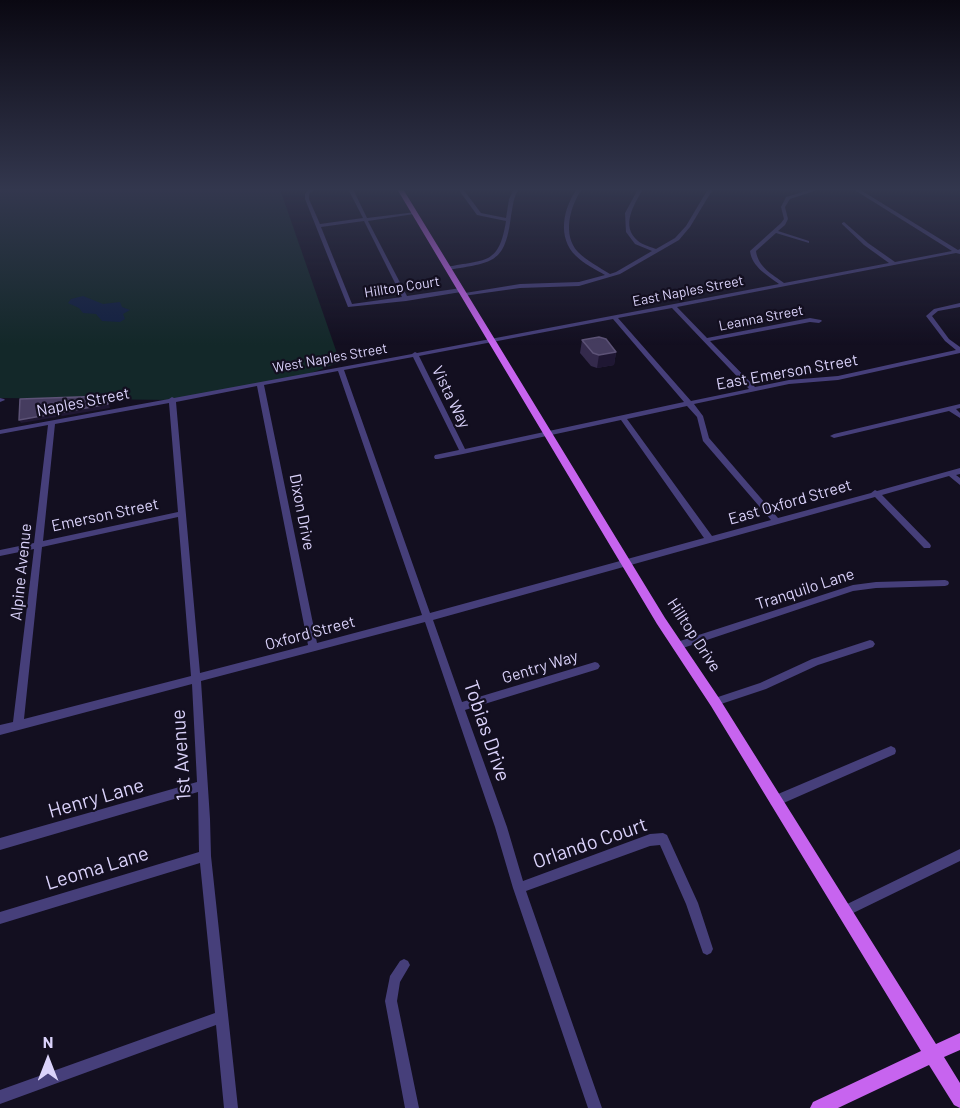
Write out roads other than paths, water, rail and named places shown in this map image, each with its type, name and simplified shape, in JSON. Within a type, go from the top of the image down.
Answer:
[{"type":"main road","name":"Hilltop Drive","points":[[432,241],[678,646],[715,702],[960,1099]]},
{"type":"main road","points":[[819,1108],[933,1056],[960,1041]]},
{"type":"street","name":"Hilltop Court","points":[[323,241],[349,304],[357,307],[463,292],[566,285],[610,276],[657,252],[672,241]]},
{"type":"street","points":[[376,241],[406,299]]},
{"type":"street","points":[[449,268],[480,263],[500,253],[505,241]]},
{"type":"street","points":[[569,241],[577,254],[610,276]]},
{"type":"street","points":[[636,241],[657,252]]},
{"type":"street","points":[[764,241],[752,255],[756,264],[783,285]]},
{"type":"street","points":[[803,241],[807,242]]},
{"type":"street","points":[[863,241],[894,264]]},
{"type":"street","points":[[940,241],[959,252]]},
{"type":"street","name":"East Naples Street","points":[[492,340],[959,252]]},
{"type":"street","points":[[960,305],[936,310],[929,316],[947,340],[960,350]]},
{"type":"street","points":[[673,306],[753,389]]},
{"type":"street","points":[[615,318],[702,419],[706,439],[776,521]]},
{"type":"street","name":"Leanna Street","points":[[707,340],[810,320],[819,321]]},
{"type":"street","name":"West Naples Street","points":[[172,399],[492,340]]},
{"type":"street","name":"East Emerson Street","points":[[548,434],[753,389],[789,382],[838,378],[960,350]]},
{"type":"street","name":"Vista Way","points":[[415,354],[463,452]]},
{"type":"street","name":"Tobias Drive","points":[[340,368],[429,617],[595,1108]]},
{"type":"street","name":"Dixon Drive","points":[[260,382],[314,648]]},
{"type":"street","name":"Naples Street","points":[[0,432],[172,399]]},
{"type":"street","name":"1st Avenue","points":[[172,399],[196,679],[205,819],[205,856],[231,1108]]},
{"type":"street","points":[[834,436],[960,406]]},
{"type":"street","points":[[951,408],[960,416]]},
{"type":"street","points":[[623,418],[710,540]]},
{"type":"street","name":"Alpine Avenue","points":[[18,725],[52,422]]},
{"type":"street","points":[[438,457],[548,434]]},
{"type":"street","name":"East Oxford Street","points":[[628,563],[960,471]]},
{"type":"street","points":[[950,473],[960,482]]},
{"type":"street","points":[[875,493],[927,546]]},
{"type":"street","name":"Emerson Street","points":[[0,553],[181,514]]},
{"type":"street","name":"Oxford Street","points":[[0,730],[628,563]]},
{"type":"street","name":"Tranquilo Lane","points":[[678,646],[854,588],[945,583]]},
{"type":"street","points":[[715,702],[763,686],[815,662],[870,644]]},
{"type":"street","name":"Gentry Way","points":[[459,707],[596,666]]},
{"type":"street","points":[[775,801],[891,751]]},
{"type":"street","name":"Henry Lane","points":[[0,844],[202,786]]},
{"type":"street","name":"Orlando Court","points":[[519,888],[650,840],[663,839],[692,903],[708,949]]},
{"type":"street","points":[[843,912],[960,855]]},
{"type":"street","name":"Leoma Lane","points":[[0,918],[205,856]]},
{"type":"street","points":[[404,965],[394,980],[391,1001],[412,1108]]},
{"type":"street","points":[[0,1097],[221,1017]]},
{"type":"water","points":[[83,296],[103,304],[120,302],[122,307],[130,310],[123,314],[125,319],[120,322],[102,321],[96,314],[83,313],[79,308],[68,303],[71,299]]}]
